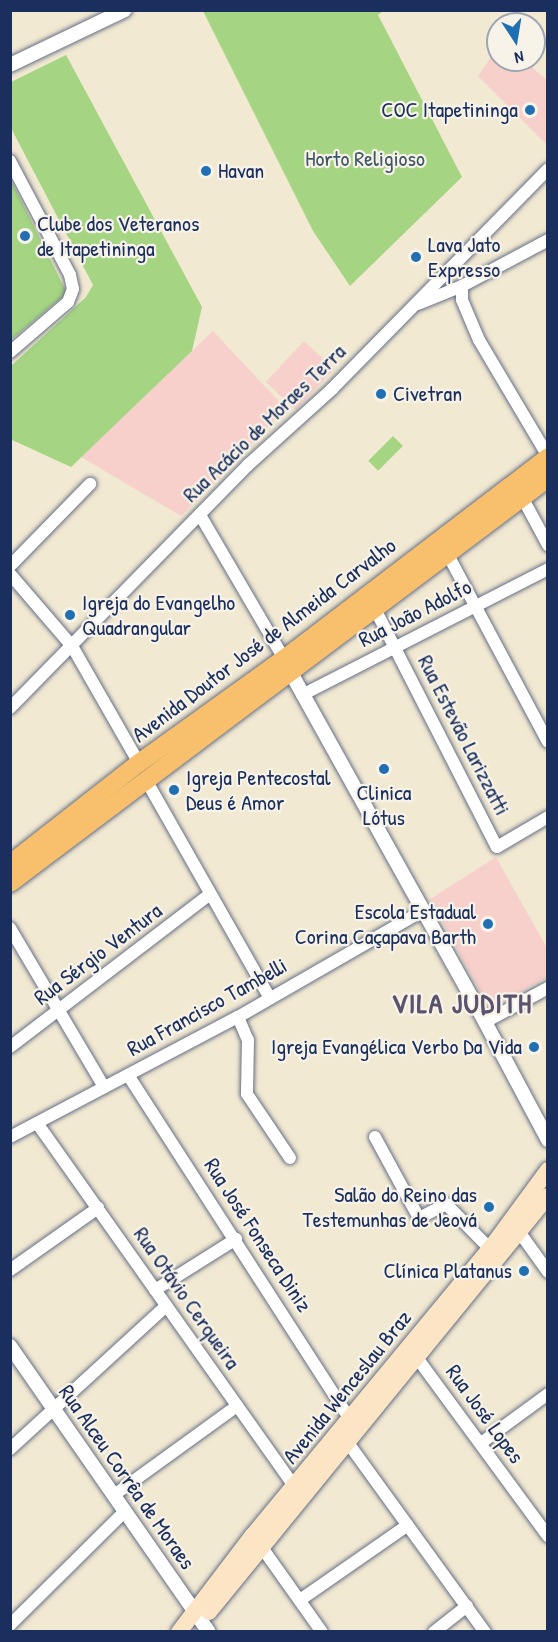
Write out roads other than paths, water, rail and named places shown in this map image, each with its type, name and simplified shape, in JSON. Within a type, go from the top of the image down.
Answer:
[{"type":"main road","name":"Avenida Doutor José de Almeida Carvalho","points":[[10,882],[146,780],[287,665],[296,650],[548,456]]},
{"type":"main road","name":"Avenida Doutor José de Almeida Carvalho","points":[[10,864],[139,763],[375,609],[548,478]]},
{"type":"main road","name":"Avenida Wenceslau Braz","points":[[412,1351],[515,1227],[548,1170]]},
{"type":"main road","name":"Avenida Wenceslau Braz","points":[[179,1632],[200,1624],[258,1541],[349,1431],[490,1249],[548,1196]]},
{"type":"street","points":[[10,65],[125,10]]},
{"type":"street","points":[[10,162],[70,275],[73,289],[69,302],[10,352]]},
{"type":"street","name":"Rua Acácio de Moraes Terra","points":[[10,708],[248,465],[332,389],[548,169]]},
{"type":"street","points":[[414,305],[462,286],[548,240]]},
{"type":"street","points":[[446,271],[462,286],[462,300],[479,340],[548,456]]},
{"type":"street","points":[[10,566],[90,484]]},
{"type":"street","points":[[522,497],[548,545]]},
{"type":"street","points":[[200,515],[287,665],[548,1140]]},
{"type":"street","points":[[447,554],[548,742]]},
{"type":"street","name":"Rua João Adolfo","points":[[302,695],[548,568]]},
{"type":"street","points":[[10,574],[72,646],[139,763]]},
{"type":"street","name":"Rua Estevão Larizzatti","points":[[375,609],[497,847],[548,817]]},
{"type":"street","points":[[146,780],[270,998]]},
{"type":"street","name":"Rua Sérgio Ventura","points":[[10,1047],[210,894]]},
{"type":"street","name":"Rua Francisco Tambelli","points":[[10,1137],[238,1017],[422,911]]},
{"type":"street","points":[[10,928],[104,1087]]},
{"type":"street","points":[[485,1022],[548,988]]},
{"type":"street","points":[[238,1017],[248,1040],[247,1094],[290,1158]]},
{"type":"street","name":"Rua José Fonseca Diniz","points":[[128,1075],[236,1239],[349,1431],[408,1525],[485,1632]]},
{"type":"street","name":"Rua Otávio Cerqueira","points":[[37,1123],[298,1492]]},
{"type":"street","points":[[375,1137],[418,1218],[446,1204],[490,1249]]},
{"type":"street","points":[[10,1270],[98,1208]]},
{"type":"street","points":[[515,1227],[548,1272]]},
{"type":"street","points":[[155,1290],[236,1239]]},
{"type":"street","points":[[10,1449],[166,1306]]},
{"type":"street","name":"Rua Alceu Corrêa de Moraes","points":[[10,1346],[55,1408],[200,1624]]},
{"type":"street","name":"Rua José Lopes","points":[[412,1351],[546,1530]]},
{"type":"street","points":[[481,1443],[548,1394]]},
{"type":"street","points":[[114,1495],[237,1406]]},
{"type":"street","points":[[10,1625],[125,1511]]},
{"type":"street","points":[[300,1600],[408,1525]]},
{"type":"street","points":[[258,1541],[322,1632]]},
{"type":"street","points":[[434,1632],[467,1606]]},
{"type":"place","name":"COC Itapetininga","points":[[530,110]]},
{"type":"place","name":"Havan","points":[[206,171]]},
{"type":"place","name":"Clube dos Veteranos de Itapetininga","points":[[25,236]]},
{"type":"place","name":"Lava Jato Expresso","points":[[416,257]]},
{"type":"place","name":"Civetran","points":[[381,394]]},
{"type":"place","name":"Igreja do Evangelho Quadrangular","points":[[70,615]]},
{"type":"place","name":"Clinica Lótus","points":[[384,769]]},
{"type":"place","name":"Igreja Pentecostal Deus é Amor","points":[[174,790]]},
{"type":"place","name":"Escola Estadual Corina Caçapava Barth","points":[[488,924]]},
{"type":"place","name":"Igreja Evangélica Verbo Da Vida","points":[[534,1047]]},
{"type":"place","name":"Salão do Reino das Testemunhas de Jeová","points":[[489,1207]]},
{"type":"place","name":"Clínica Platanus","points":[[524,1271]]},
{"type":"district","name":"VILA JUDITH","points":[[462,1003]]},
{"type":"park label","name":"Horto Religioso","points":[[365,159]]}]
